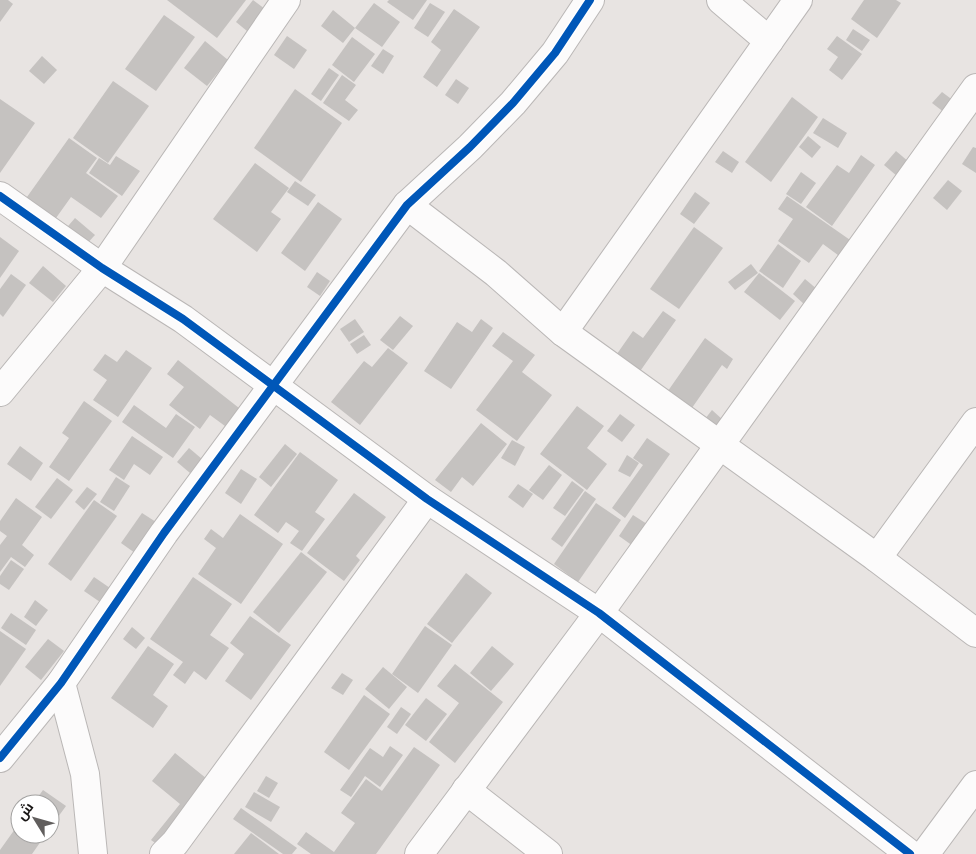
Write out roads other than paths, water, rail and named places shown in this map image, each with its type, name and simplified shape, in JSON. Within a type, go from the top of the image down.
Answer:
[{"type":"street","points":[[0,392],[102,268],[286,0]]},
{"type":"street","points":[[0,758],[61,683],[164,533],[407,205],[513,104],[555,53],[590,0]]},
{"type":"street","points":[[721,0],[769,42]]},
{"type":"street","points":[[562,332],[798,0]]},
{"type":"street","points":[[419,854],[599,613],[976,88]]},
{"type":"street","points":[[0,196],[102,268],[183,320],[427,499],[599,613],[910,854]]},
{"type":"street","points":[[407,205],[496,273],[562,332],[877,558],[976,634]]},
{"type":"street","points":[[877,558],[976,422]]},
{"type":"street","points":[[164,854],[175,843],[427,499]]},
{"type":"street","points":[[61,683],[85,774],[93,854]]},
{"type":"street","points":[[925,854],[976,785]]},
{"type":"street","points":[[466,790],[548,854]]}]
